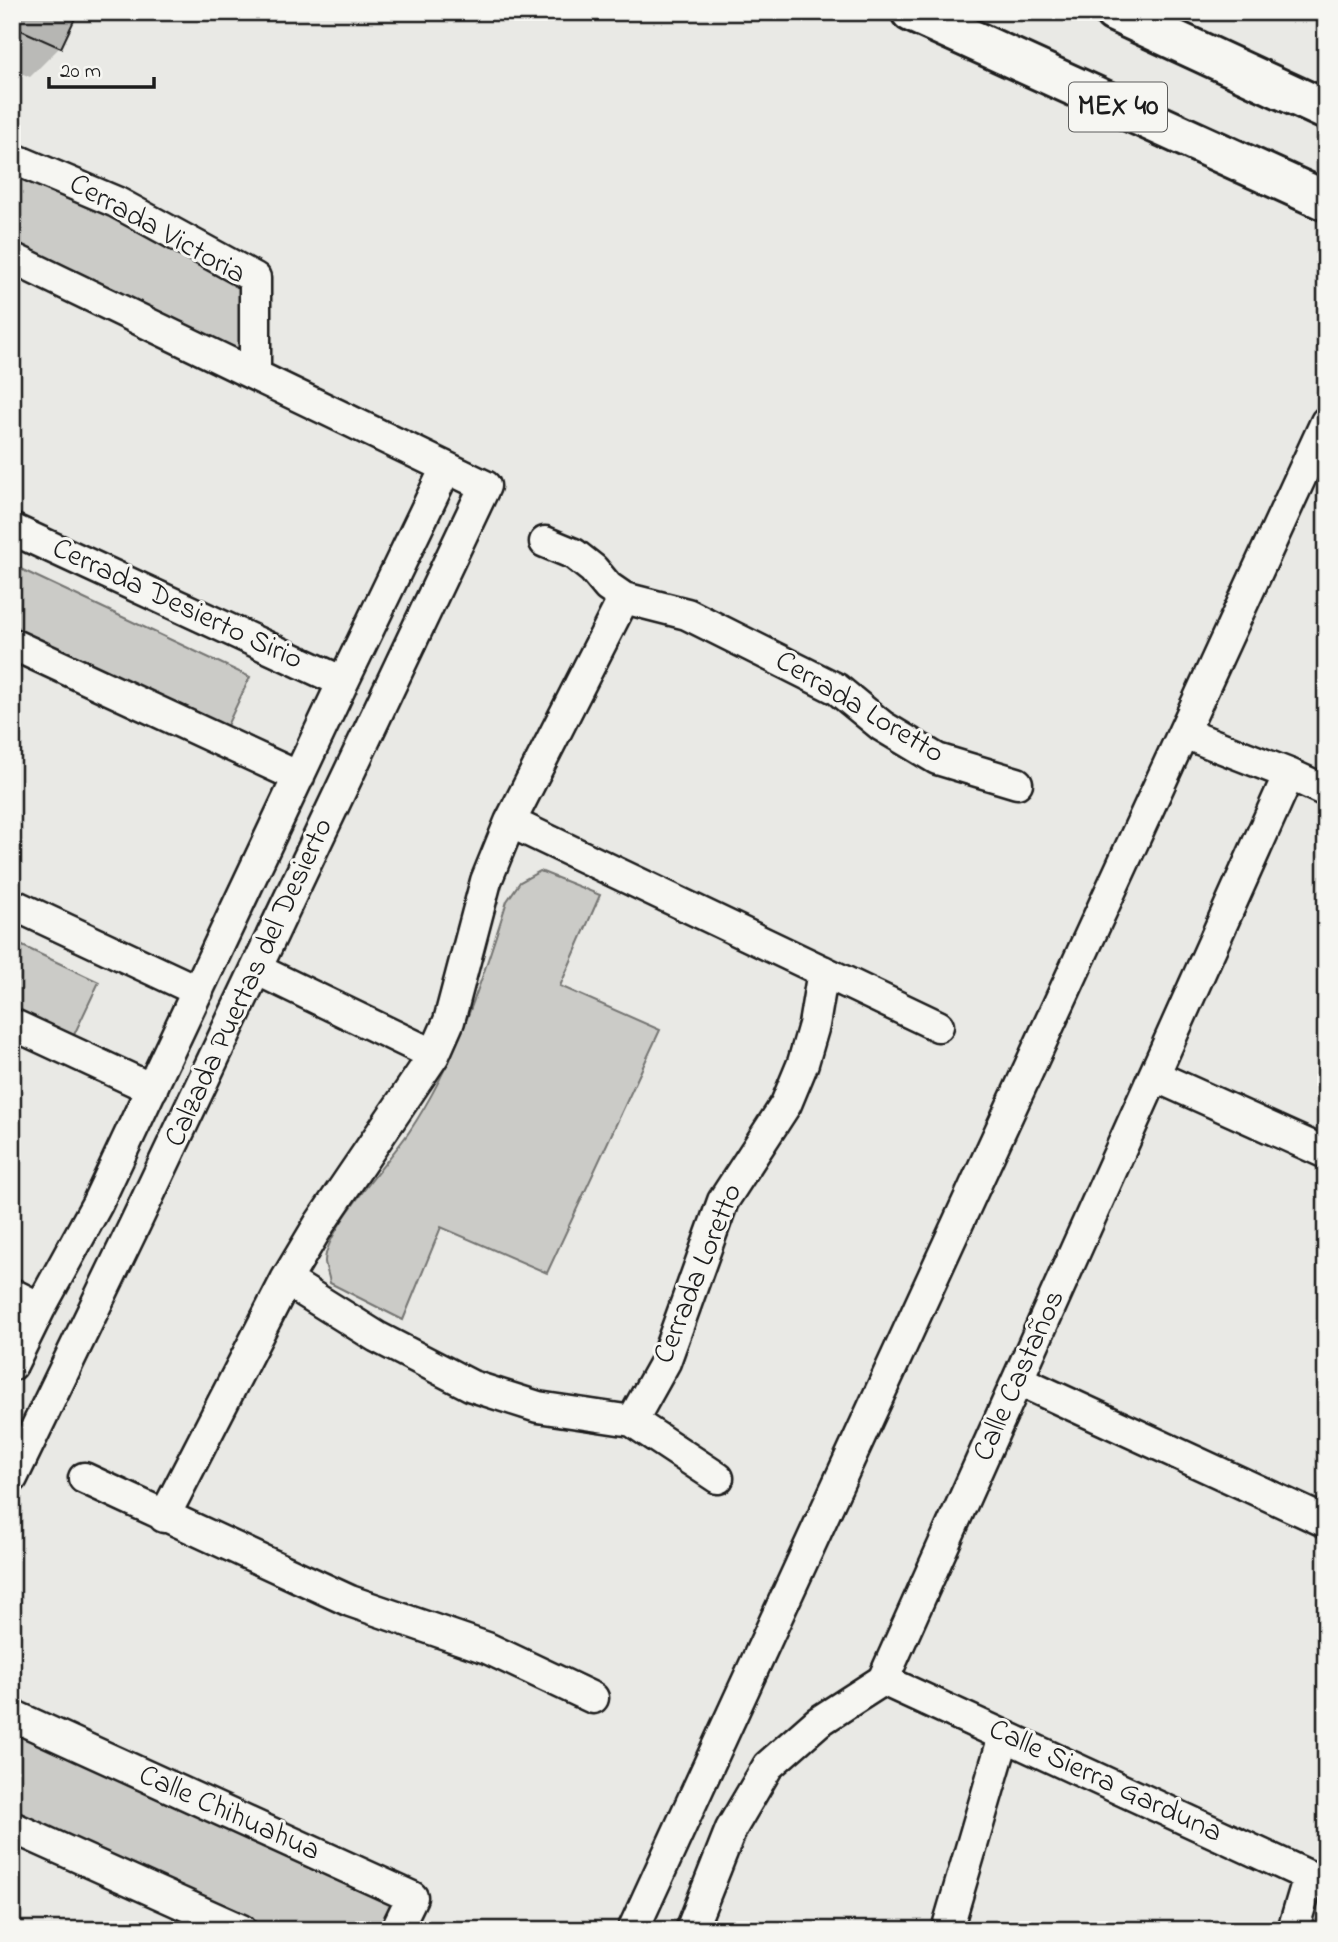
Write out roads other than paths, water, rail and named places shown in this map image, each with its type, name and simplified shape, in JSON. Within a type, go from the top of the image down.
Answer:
[{"type":"highway","name":"MEX 40","points":[[911,12],[1326,201]]},
{"type":"highway","name":"MEX 40","points":[[1114,12],[1326,110]]},
{"type":"street","name":"Cerrada Victoria","points":[[12,158],[116,202],[255,278],[255,375]]},
{"type":"street","points":[[12,258],[446,468]]},
{"type":"street","points":[[633,1930],[1323,435]]},
{"type":"street","name":"Calzada Puertas del Desierto","points":[[12,1365],[97,1204],[446,468],[485,486],[12,1478]]},
{"type":"street","name":"Cerrada Desierto Sirio","points":[[12,528],[343,682]]},
{"type":"street","name":"Cerrada Loretto","points":[[545,541],[574,554],[593,569],[608,587],[624,598],[687,614],[837,689],[882,726],[937,759],[1017,783]]},
{"type":"street","points":[[386,594],[427,612]]},
{"type":"street","points":[[164,1517],[286,1280],[320,1223],[434,1055],[449,1021],[486,881],[510,822],[624,598]]},
{"type":"street","points":[[12,644],[299,776]]},
{"type":"street","points":[[1184,733],[1326,791]]},
{"type":"street","name":"Calle Castaños","points":[[883,1680],[1156,1076],[1289,774]]},
{"type":"street","points":[[510,822],[937,1026]]},
{"type":"street","points":[[246,888],[286,907]]},
{"type":"street","points":[[12,904],[198,992]]},
{"type":"street","points":[[257,969],[434,1055]]},
{"type":"street","name":"Cerrada Loretto","points":[[632,1422],[665,1362],[723,1202],[786,1104],[803,1063],[814,1025],[823,971]]},
{"type":"street","points":[[12,1024],[152,1089]]},
{"type":"street","points":[[1156,1076],[1326,1153]]},
{"type":"street","points":[[97,1204],[135,1224]]},
{"type":"street","points":[[286,1280],[377,1337],[472,1386],[538,1407],[632,1422],[718,1478]]},
{"type":"street","points":[[12,1294],[40,1308]]},
{"type":"street","points":[[1018,1380],[1326,1522]]},
{"type":"street","points":[[84,1478],[350,1601],[487,1648],[593,1698]]},
{"type":"street","points":[[691,1930],[731,1829],[768,1766],[818,1722],[883,1680]]},
{"type":"street","name":"Calle Sierra Garduna","points":[[883,1680],[1317,1880]]},
{"type":"street","name":"Calle Chihuahua","points":[[12,1715],[412,1897],[397,1930]]},
{"type":"street","points":[[947,1930],[1004,1736]]},
{"type":"street","points":[[12,1827],[241,1930]]},
{"type":"street","points":[[1293,1930],[1317,1880]]}]
